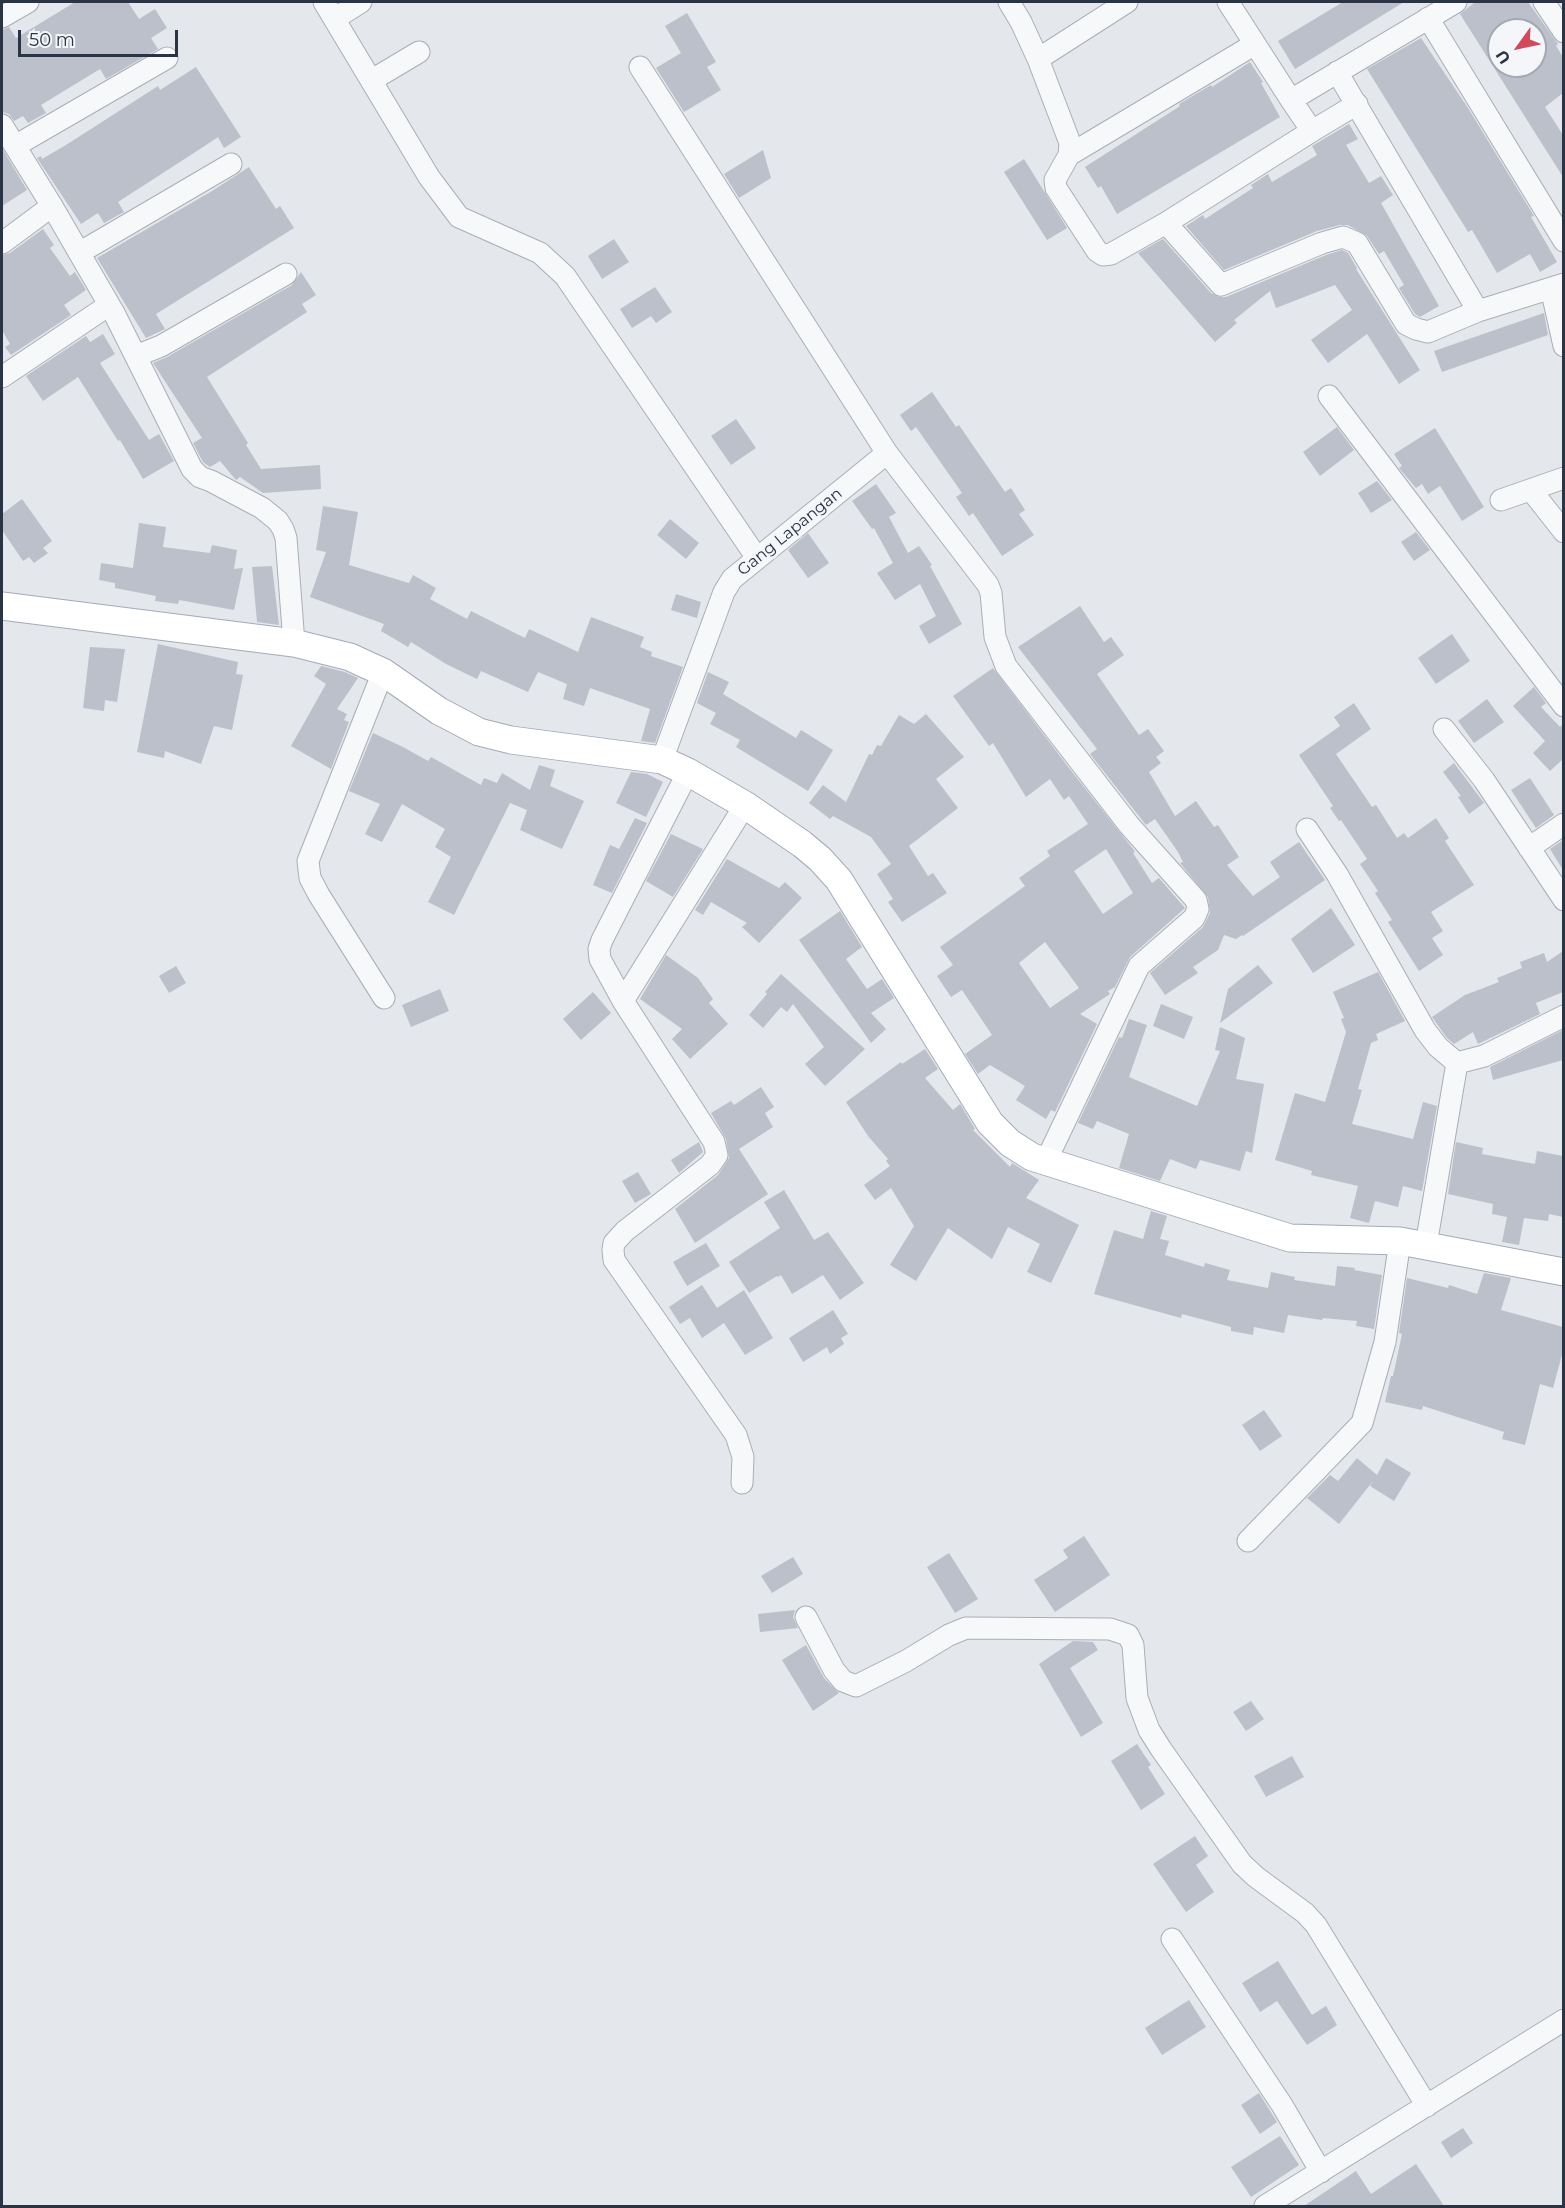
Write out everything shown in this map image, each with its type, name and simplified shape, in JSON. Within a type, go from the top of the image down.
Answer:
[{"type":"main road","points":[[2,606],[294,643],[350,657],[383,672],[439,711],[479,732],[511,740],[662,760],[688,772],[745,805],[820,859],[839,880],[990,1123],[1010,1143],[1032,1157],[1290,1238],[1413,1243],[1563,1272]]},
{"type":"street","points":[[2,17],[28,2]]},
{"type":"street","points":[[361,2],[329,10],[429,177],[459,217],[540,254],[565,276],[757,558]]},
{"type":"street","points":[[1009,2],[1022,22],[1038,58],[1070,143],[1069,155],[1055,180],[1056,188],[1096,251],[1103,255],[1111,254],[1166,223],[1357,104]]},
{"type":"street","points":[[1038,58],[1127,2]]},
{"type":"street","points":[[1228,2],[1312,130]]},
{"type":"street","points":[[1291,100],[1456,2]]},
{"type":"street","points":[[1544,2],[1563,32]]},
{"type":"street","points":[[1428,18],[1563,241]]},
{"type":"street","points":[[1069,155],[1255,44]]},
{"type":"street","points":[[372,80],[419,52]]},
{"type":"street","points":[[15,146],[167,58]]},
{"type":"street","points":[[640,67],[887,453],[988,585],[991,593],[995,637],[1005,666],[1129,825],[1196,900],[1198,909],[1194,918],[1139,966],[1046,1161]]},
{"type":"street","points":[[1337,72],[1478,311]]},
{"type":"street","points":[[2,125],[110,305],[192,469],[200,477],[262,508],[278,521],[283,529],[286,538],[294,643]]},
{"type":"street","points":[[79,253],[231,164]]},
{"type":"street","points":[[2,243],[52,206]]},
{"type":"street","points":[[1166,223],[1221,285],[1322,243],[1343,237],[1357,243],[1406,324],[1428,332],[1478,311],[1557,286],[1563,346]]},
{"type":"street","points":[[136,356],[161,346],[286,274]]},
{"type":"street","points":[[2,377],[110,305]]},
{"type":"street","points":[[1329,396],[1563,706]]},
{"type":"street","name":"Gang Lapangan","points":[[662,760],[724,592],[732,579],[887,453]]},
{"type":"street","points":[[1501,501],[1563,478]]},
{"type":"street","points":[[1530,490],[1563,532]]},
{"type":"street","points":[[383,672],[308,861],[310,878],[319,895],[384,998]]},
{"type":"street","points":[[1444,729],[1484,780],[1563,900]]},
{"type":"street","points":[[688,772],[599,949],[604,969],[714,1142],[717,1155],[710,1166],[625,1231],[614,1243],[613,1250],[614,1260],[736,1435],[743,1457],[742,1483]]},
{"type":"street","points":[[623,1001],[745,805]]},
{"type":"street","points":[[1529,848],[1563,824]]},
{"type":"street","points":[[1307,829],[1337,874],[1425,1030],[1438,1047],[1456,1063]]},
{"type":"street","points":[[1456,1063],[1484,1056],[1563,1016]]},
{"type":"street","points":[[1248,1541],[1362,1423],[1413,1243],[1456,1063]]},
{"type":"street","points":[[806,1617],[834,1670],[843,1681],[856,1686],[966,1628],[1110,1629],[1128,1635],[1133,1645],[1137,1698],[1149,1730],[1161,1749],[1242,1864],[1256,1878],[1305,1913],[1316,1924],[1427,2106]]},
{"type":"street","points":[[1172,1939],[1282,2104],[1321,2172]]},
{"type":"street","points":[[1265,2206],[1563,2020]]},
{"type":"building","points":[[75,2],[128,2],[139,19],[155,9],[167,28],[151,38],[158,49],[106,79],[100,69],[41,105],[46,113],[28,123],[23,116],[14,121],[9,114],[2,112],[2,30],[9,27],[16,38]]},
{"type":"building","points":[[1343,2],[1404,2],[1295,69],[1278,41]]},
{"type":"building","points":[[1475,2],[1528,2],[1539,18],[1487,18],[1487,57],[1460,14]]},
{"type":"building","points":[[687,13],[716,62],[707,67],[721,90],[684,112],[656,68],[681,53],[665,26]]},
{"type":"building","points":[[1547,29],[1558,44],[1556,46],[1563,57],[1563,93],[1545,107],[1563,135],[1563,177],[1500,78],[1547,78]]},
{"type":"building","points":[[1421,38],[1468,108],[1534,216],[1531,217],[1557,262],[1540,272],[1530,254],[1497,273],[1472,230],[1468,232],[1367,69]]},
{"type":"building","points":[[1250,62],[1263,82],[1261,83],[1280,117],[1117,214],[1101,186],[1098,188],[1085,167],[1180,106],[1179,104],[1211,85],[1212,87]]},
{"type":"building","points":[[196,67],[241,137],[224,148],[218,137],[118,202],[124,212],[104,223],[98,213],[81,224],[37,158],[41,156],[42,159],[158,86],[160,90]]},
{"type":"building","points":[[1349,124],[1358,139],[1346,145],[1369,183],[1381,176],[1393,195],[1381,203],[1439,306],[1420,317],[1415,314],[1399,288],[1404,285],[1384,251],[1379,254],[1367,236],[1348,225],[1317,231],[1224,270],[1186,226],[1203,215],[1205,219],[1253,188],[1251,185],[1268,174],[1272,182],[1317,155],[1312,146]]},
{"type":"building","points":[[2,148],[27,190],[2,206]]},
{"type":"building","points":[[763,150],[771,178],[739,198],[724,174]]},
{"type":"building","points":[[1024,159],[1067,228],[1047,240],[1004,172]]},
{"type":"building","points":[[249,167],[276,209],[280,206],[294,228],[156,314],[165,329],[146,338],[97,258]]},
{"type":"building","points":[[43,229],[54,245],[50,248],[70,276],[75,272],[86,290],[64,305],[71,315],[11,355],[5,347],[10,344],[2,330],[2,255],[10,253]]},
{"type":"building","points":[[614,239],[629,262],[602,279],[588,256]]},
{"type":"building","points":[[1163,239],[1211,293],[1219,297],[1226,297],[1326,255],[1342,250],[1348,253],[1420,370],[1399,384],[1367,334],[1328,363],[1311,340],[1352,310],[1335,285],[1276,308],[1270,291],[1234,320],[1237,323],[1215,342],[1138,253]]},
{"type":"building","points":[[301,272],[316,295],[302,304],[307,312],[207,377],[248,443],[246,445],[261,469],[320,465],[321,489],[263,493],[240,477],[236,480],[220,461],[210,467],[203,462],[193,443],[202,438],[153,363],[292,285]]},
{"type":"building","points":[[655,287],[672,312],[656,323],[651,316],[632,328],[620,309]]},
{"type":"building","points":[[1544,313],[1548,335],[1442,372],[1434,351]]},
{"type":"building","points":[[103,334],[115,354],[100,363],[149,440],[159,434],[174,461],[143,479],[78,377],[43,401],[26,376],[86,336],[90,342]]},
{"type":"building","points":[[932,392],[956,427],[959,425],[1005,492],[1011,488],[1025,510],[1019,514],[1034,535],[1002,556],[973,513],[969,516],[956,497],[962,493],[916,427],[911,431],[900,415]]},
{"type":"building","points":[[736,419],[756,448],[731,465],[711,436]]},
{"type":"building","points":[[1337,427],[1354,450],[1320,476],[1303,452]]},
{"type":"building","points":[[1435,428],[1484,507],[1462,521],[1440,486],[1428,494],[1422,484],[1416,488],[1399,468],[1402,466],[1394,454]]},
{"type":"building","points":[[1377,481],[1392,500],[1371,513],[1358,493]]},
{"type":"building","points":[[876,484],[896,513],[889,517],[908,553],[919,546],[932,565],[930,566],[962,624],[929,644],[919,626],[936,616],[920,584],[895,600],[877,573],[893,563],[874,528],[872,529],[852,501]]},
{"type":"building","points":[[22,499],[52,541],[43,548],[48,553],[34,563],[29,557],[23,561],[2,530],[2,514]]},
{"type":"building","points":[[323,506],[358,512],[349,565],[409,583],[413,575],[436,588],[430,599],[467,619],[471,611],[525,638],[529,629],[578,652],[591,617],[644,637],[640,647],[652,652],[651,656],[683,667],[655,743],[641,741],[650,709],[590,688],[584,706],[563,699],[567,684],[538,672],[528,692],[481,671],[477,679],[446,664],[411,642],[408,647],[381,631],[384,624],[310,597],[326,552],[316,550]]},
{"type":"building","points":[[670,519],[699,543],[686,559],[657,535]]},
{"type":"building","points":[[139,523],[166,527],[163,547],[210,553],[212,545],[237,550],[234,569],[243,568],[234,610],[179,600],[178,604],[155,601],[156,596],[115,588],[115,583],[99,580],[101,563],[133,568]]},
{"type":"building","points":[[1416,532],[1430,550],[1414,561],[1401,542]]},
{"type":"building","points":[[808,533],[829,563],[808,578],[788,550]]},
{"type":"building","points":[[272,566],[279,625],[257,622],[252,567]]},
{"type":"building","points":[[676,594],[701,602],[697,618],[671,610]]},
{"type":"building","points":[[1080,606],[1104,642],[1111,637],[1124,655],[1097,674],[1139,735],[1148,729],[1164,751],[1156,757],[1161,763],[1149,772],[1175,816],[1196,801],[1214,827],[1218,825],[1239,857],[1227,865],[1253,896],[1280,877],[1270,862],[1299,842],[1325,880],[1243,936],[1236,939],[1224,935],[1218,950],[1193,967],[1198,973],[1165,995],[1150,973],[1203,927],[1210,913],[1208,897],[1180,863],[1183,862],[1178,852],[1155,819],[1146,825],[1090,754],[1097,749],[1018,647]]},
{"type":"building","points":[[1452,634],[1470,661],[1436,684],[1418,658]]},
{"type":"building","points":[[158,644],[238,662],[236,674],[243,675],[232,730],[214,726],[201,764],[165,751],[164,758],[137,752]]},
{"type":"building","points":[[90,647],[125,649],[117,702],[105,700],[104,711],[83,708]]},
{"type":"building","points":[[321,666],[358,678],[337,709],[347,714],[344,720],[349,722],[331,769],[291,746],[326,684],[314,676]]},
{"type":"building","points":[[993,668],[1133,849],[1135,852],[1133,853],[1152,883],[1159,878],[1185,908],[1130,957],[1115,987],[1108,991],[1110,994],[1080,1014],[1097,1024],[1055,1112],[1051,1110],[1046,1119],[1016,1100],[1025,1086],[990,1065],[978,1074],[965,1054],[992,1035],[962,990],[951,997],[937,976],[953,965],[940,947],[1025,886],[1019,878],[1050,856],[1047,851],[1088,824],[1069,796],[1064,800],[1050,779],[1026,797],[993,743],[989,746],[953,696]],"holes":[[[1106,849],[1133,893],[1103,914],[1074,871]],[[1045,942],[1079,988],[1050,1008],[1019,963]]]},
{"type":"building","points":[[708,672],[729,682],[723,694],[796,738],[801,730],[833,750],[808,791],[736,747],[740,740],[710,724],[716,713],[697,703]]},
{"type":"building","points":[[1534,687],[1546,703],[1541,707],[1560,727],[1563,724],[1563,762],[1562,760],[1550,771],[1533,753],[1545,741],[1513,706]]},
{"type":"building","points":[[1487,699],[1504,722],[1474,743],[1458,721]]},
{"type":"building","points":[[1354,703],[1371,729],[1336,754],[1372,807],[1376,805],[1397,838],[1404,833],[1408,838],[1436,818],[1449,838],[1445,841],[1474,885],[1431,912],[1443,931],[1432,938],[1443,955],[1419,971],[1388,922],[1392,920],[1375,893],[1378,891],[1360,864],[1367,859],[1341,820],[1339,821],[1330,808],[1333,806],[1299,755],[1340,726],[1334,717]]},
{"type":"building","points":[[926,714],[964,757],[936,779],[958,808],[909,846],[928,876],[933,873],[947,893],[902,922],[888,902],[893,899],[877,874],[891,864],[871,837],[833,816],[830,819],[809,803],[823,785],[846,802],[869,754],[872,755],[877,745],[881,746],[899,715],[914,724]]},
{"type":"building","points":[[373,733],[428,761],[431,757],[481,785],[484,778],[497,783],[502,773],[530,790],[539,765],[555,770],[550,786],[584,801],[562,849],[520,830],[527,810],[510,803],[454,915],[428,902],[451,857],[435,847],[445,829],[402,804],[382,842],[365,834],[380,804],[349,791]]},
{"type":"building","points":[[1454,763],[1484,803],[1469,814],[1458,797],[1461,796],[1443,772]]},
{"type":"building","points":[[631,772],[647,774],[663,782],[646,817],[616,803]]},
{"type":"building","points":[[1530,778],[1554,815],[1536,828],[1511,790]]},
{"type":"building","points":[[635,818],[647,823],[612,893],[593,885],[610,845],[619,849]]},
{"type":"building","points":[[671,834],[703,849],[673,897],[646,881]]},
{"type":"building","points":[[1563,840],[1563,870],[1550,849]]},
{"type":"building","points":[[727,859],[779,888],[785,882],[802,898],[759,943],[742,927],[747,923],[711,902],[703,915],[695,910]]},
{"type":"building","points":[[1331,908],[1355,945],[1313,973],[1291,939]]},
{"type":"building","points":[[840,911],[862,947],[846,959],[867,989],[882,979],[894,998],[871,1013],[886,1029],[871,1043],[799,940]]},
{"type":"building","points":[[1563,951],[1563,992],[1536,1003],[1540,1014],[1478,1044],[1473,1032],[1454,1044],[1432,1017],[1465,995],[1499,982],[1497,978],[1522,968],[1520,962],[1544,953],[1547,962]]},
{"type":"building","points":[[666,955],[698,978],[713,999],[709,1003],[728,1024],[690,1059],[672,1039],[682,1029],[640,999]]},
{"type":"building","points":[[1258,965],[1273,983],[1220,1023],[1228,989]]},
{"type":"building","points":[[176,966],[186,983],[169,993],[159,976]]},
{"type":"building","points":[[1378,972],[1405,1021],[1376,1034],[1378,1040],[1371,1043],[1358,1089],[1362,1090],[1352,1124],[1413,1139],[1423,1102],[1437,1106],[1422,1191],[1403,1186],[1398,1207],[1375,1201],[1369,1223],[1350,1218],[1358,1186],[1311,1175],[1312,1171],[1275,1160],[1295,1093],[1325,1102],[1346,1032],[1341,1019],[1344,1018],[1333,992]]},
{"type":"building","points":[[781,974],[865,1049],[825,1086],[805,1064],[824,1047],[793,1004],[787,1012],[781,1007],[763,1028],[749,1015]]},
{"type":"building","points":[[440,989],[449,1011],[411,1027],[402,1005]]},
{"type":"building","points":[[593,992],[611,1013],[581,1040],[563,1019]]},
{"type":"building","points":[[1161,1004],[1193,1017],[1184,1039],[1153,1026]]},
{"type":"building","points":[[1129,1019],[1147,1025],[1129,1077],[1197,1106],[1220,1051],[1215,1050],[1220,1027],[1245,1038],[1236,1079],[1264,1084],[1252,1153],[1246,1151],[1240,1171],[1200,1160],[1196,1169],[1170,1159],[1160,1181],[1119,1168],[1129,1134],[1097,1121],[1093,1129],[1078,1123],[1119,1037],[1122,1038]]},
{"type":"building","points":[[1563,1030],[1563,1060],[1493,1080],[1490,1067]]},
{"type":"building","points":[[925,1049],[938,1069],[925,1078],[953,1110],[960,1104],[975,1129],[973,1130],[1010,1167],[1012,1163],[1039,1180],[1026,1198],[1079,1225],[1051,1283],[1027,1272],[1040,1244],[1008,1227],[992,1259],[948,1228],[916,1281],[890,1265],[914,1226],[891,1188],[875,1200],[864,1185],[890,1166],[886,1161],[888,1159],[868,1136],[846,1102],[901,1062],[902,1064]]},
{"type":"building","points":[[761,1087],[774,1107],[765,1113],[773,1127],[739,1149],[768,1194],[695,1243],[675,1209],[718,1175],[729,1158],[726,1139],[711,1113],[731,1101],[734,1105]]},
{"type":"building","points":[[699,1142],[703,1152],[679,1173],[671,1160]]},
{"type":"building","points":[[1456,1142],[1483,1148],[1482,1154],[1535,1164],[1537,1151],[1563,1156],[1563,1217],[1549,1214],[1548,1221],[1524,1218],[1519,1245],[1502,1242],[1507,1217],[1492,1214],[1493,1204],[1448,1194]]},
{"type":"building","points":[[638,1172],[651,1194],[635,1203],[622,1181]]},
{"type":"building","points":[[784,1190],[814,1240],[828,1232],[864,1283],[840,1300],[823,1275],[792,1294],[781,1275],[749,1293],[729,1262],[780,1228],[764,1202]]},
{"type":"building","points":[[1151,1211],[1167,1216],[1160,1239],[1169,1241],[1165,1255],[1204,1267],[1205,1263],[1230,1270],[1227,1280],[1268,1288],[1271,1272],[1295,1277],[1294,1280],[1335,1286],[1337,1266],[1382,1275],[1374,1329],[1356,1326],[1357,1321],[1323,1318],[1322,1320],[1288,1315],[1284,1333],[1254,1327],[1253,1335],[1231,1331],[1231,1327],[1182,1314],[1181,1318],[1094,1294],[1114,1230],[1143,1239]]},
{"type":"building","points":[[706,1243],[720,1266],[687,1286],[673,1262]]},
{"type":"building","points":[[1484,1273],[1511,1278],[1501,1310],[1563,1327],[1563,1351],[1553,1388],[1540,1384],[1525,1445],[1502,1439],[1504,1432],[1423,1406],[1422,1410],[1385,1402],[1402,1334],[1399,1333],[1407,1278],[1448,1288],[1449,1285],[1477,1294]]},
{"type":"building","points":[[702,1285],[717,1308],[744,1290],[773,1338],[745,1355],[724,1323],[702,1338],[690,1318],[680,1324],[669,1307]]},
{"type":"building","points":[[833,1310],[848,1334],[841,1338],[844,1344],[830,1354],[827,1347],[803,1362],[789,1338]]},
{"type":"building","points":[[1264,1410],[1282,1436],[1260,1451],[1242,1425]]},
{"type":"building","points":[[1357,1458],[1377,1475],[1386,1458],[1411,1473],[1394,1501],[1370,1486],[1373,1481],[1339,1524],[1307,1498],[1330,1475],[1338,1481]]},
{"type":"building","points":[[1084,1536],[1110,1575],[1055,1612],[1034,1580],[1068,1558],[1063,1550]]},
{"type":"building","points":[[949,1553],[978,1599],[955,1613],[927,1567]]},
{"type":"building","points":[[793,1557],[803,1574],[772,1593],[761,1576]]},
{"type":"building","points":[[795,1610],[793,1617],[798,1628],[760,1632],[758,1614]]},
{"type":"building","points":[[1073,1641],[1093,1642],[1098,1650],[1070,1668],[1103,1723],[1081,1737],[1039,1664]]},
{"type":"building","points":[[806,1645],[824,1678],[839,1693],[813,1711],[782,1660]]},
{"type":"building","points":[[1251,1701],[1264,1719],[1246,1731],[1233,1712]]},
{"type":"building","points":[[1137,1744],[1151,1765],[1148,1767],[1165,1794],[1141,1810],[1111,1761]]},
{"type":"building","points":[[1292,1756],[1304,1777],[1266,1797],[1254,1776]]},
{"type":"building","points":[[1195,1836],[1208,1856],[1196,1865],[1214,1892],[1186,1912],[1153,1864]]},
{"type":"building","points":[[1278,1961],[1312,2015],[1326,2006],[1337,2025],[1307,2045],[1277,2001],[1260,2012],[1242,1983]]},
{"type":"building","points":[[1189,2000],[1206,2027],[1162,2055],[1145,2028]]},
{"type":"building","points":[[1259,2093],[1277,2122],[1260,2134],[1241,2105]]},
{"type":"building","points":[[1463,2128],[1473,2143],[1451,2158],[1441,2142]]},
{"type":"building","points":[[1280,2136],[1299,2165],[1251,2197],[1231,2167]]},
{"type":"building","points":[[1416,2164],[1444,2206],[1304,2206],[1356,2171],[1371,2194]]}]
